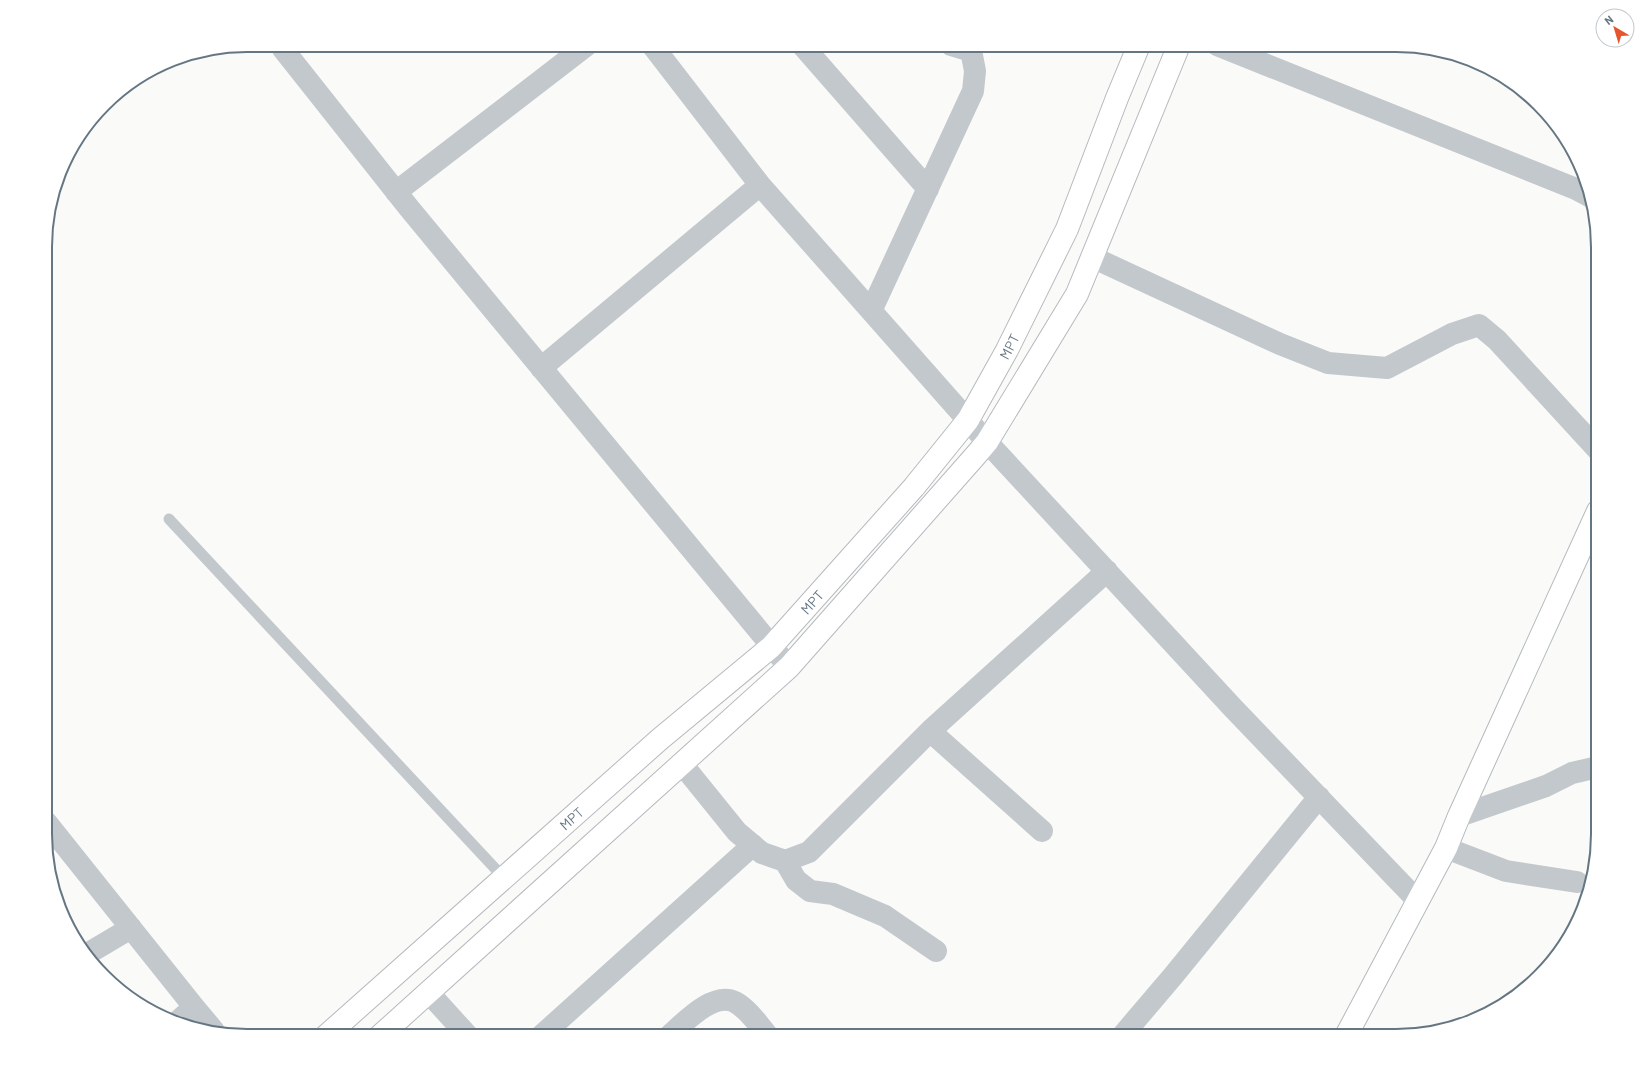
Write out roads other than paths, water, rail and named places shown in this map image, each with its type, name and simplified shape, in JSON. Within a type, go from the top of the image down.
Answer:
[{"type":"main road","name":"MPT","points":[[334,1029],[660,738],[771,646],[914,488],[968,420],[1007,350],[1067,229],[1136,52]]},
{"type":"main road","points":[[388,1029],[789,667],[987,442],[1077,294],[1175,52]]},
{"type":"main road","points":[[1350,1029],[1446,848],[1459,816],[1591,525]]},
{"type":"street","points":[[285,52],[396,192],[789,667]]},
{"type":"street","points":[[396,192],[578,52]]},
{"type":"street","points":[[657,52],[760,185],[987,442],[1233,708],[1418,900]]},
{"type":"street","points":[[808,52],[928,189]]},
{"type":"street","points":[[872,311],[973,91],[975,71],[966,52]]},
{"type":"street","points":[[1234,52],[1583,193]]},
{"type":"street","points":[[541,368],[760,185]]},
{"type":"street","points":[[1092,257],[1280,344],[1328,363],[1387,368],[1452,334],[1479,325],[1497,340],[1591,442]]},
{"type":"street","points":[[682,764],[738,832],[762,853],[785,861],[808,852],[930,731],[1107,571]]},
{"type":"street","points":[[930,731],[1042,831]]},
{"type":"street","points":[[1459,816],[1546,786],[1572,773],[1591,769]]},
{"type":"street","points":[[1128,1029],[1174,976],[1319,797]]},
{"type":"street","points":[[52,829],[209,1025]]},
{"type":"street","points":[[549,1029],[753,846]]},
{"type":"street","points":[[1446,848],[1506,871],[1577,882]]},
{"type":"street","points":[[785,861],[796,880],[810,891],[833,894],[885,916],[936,951]]},
{"type":"street","points":[[91,952],[131,928]]},
{"type":"street","points":[[428,992],[462,1029]]},
{"type":"street","points":[[677,1029],[703,1007],[718,1000],[734,1002],[747,1012],[762,1029]]},
{"type":"street","points":[[182,1018],[194,1008]]},
{"type":"lane","points":[[169,519],[336,696],[504,878]]}]
